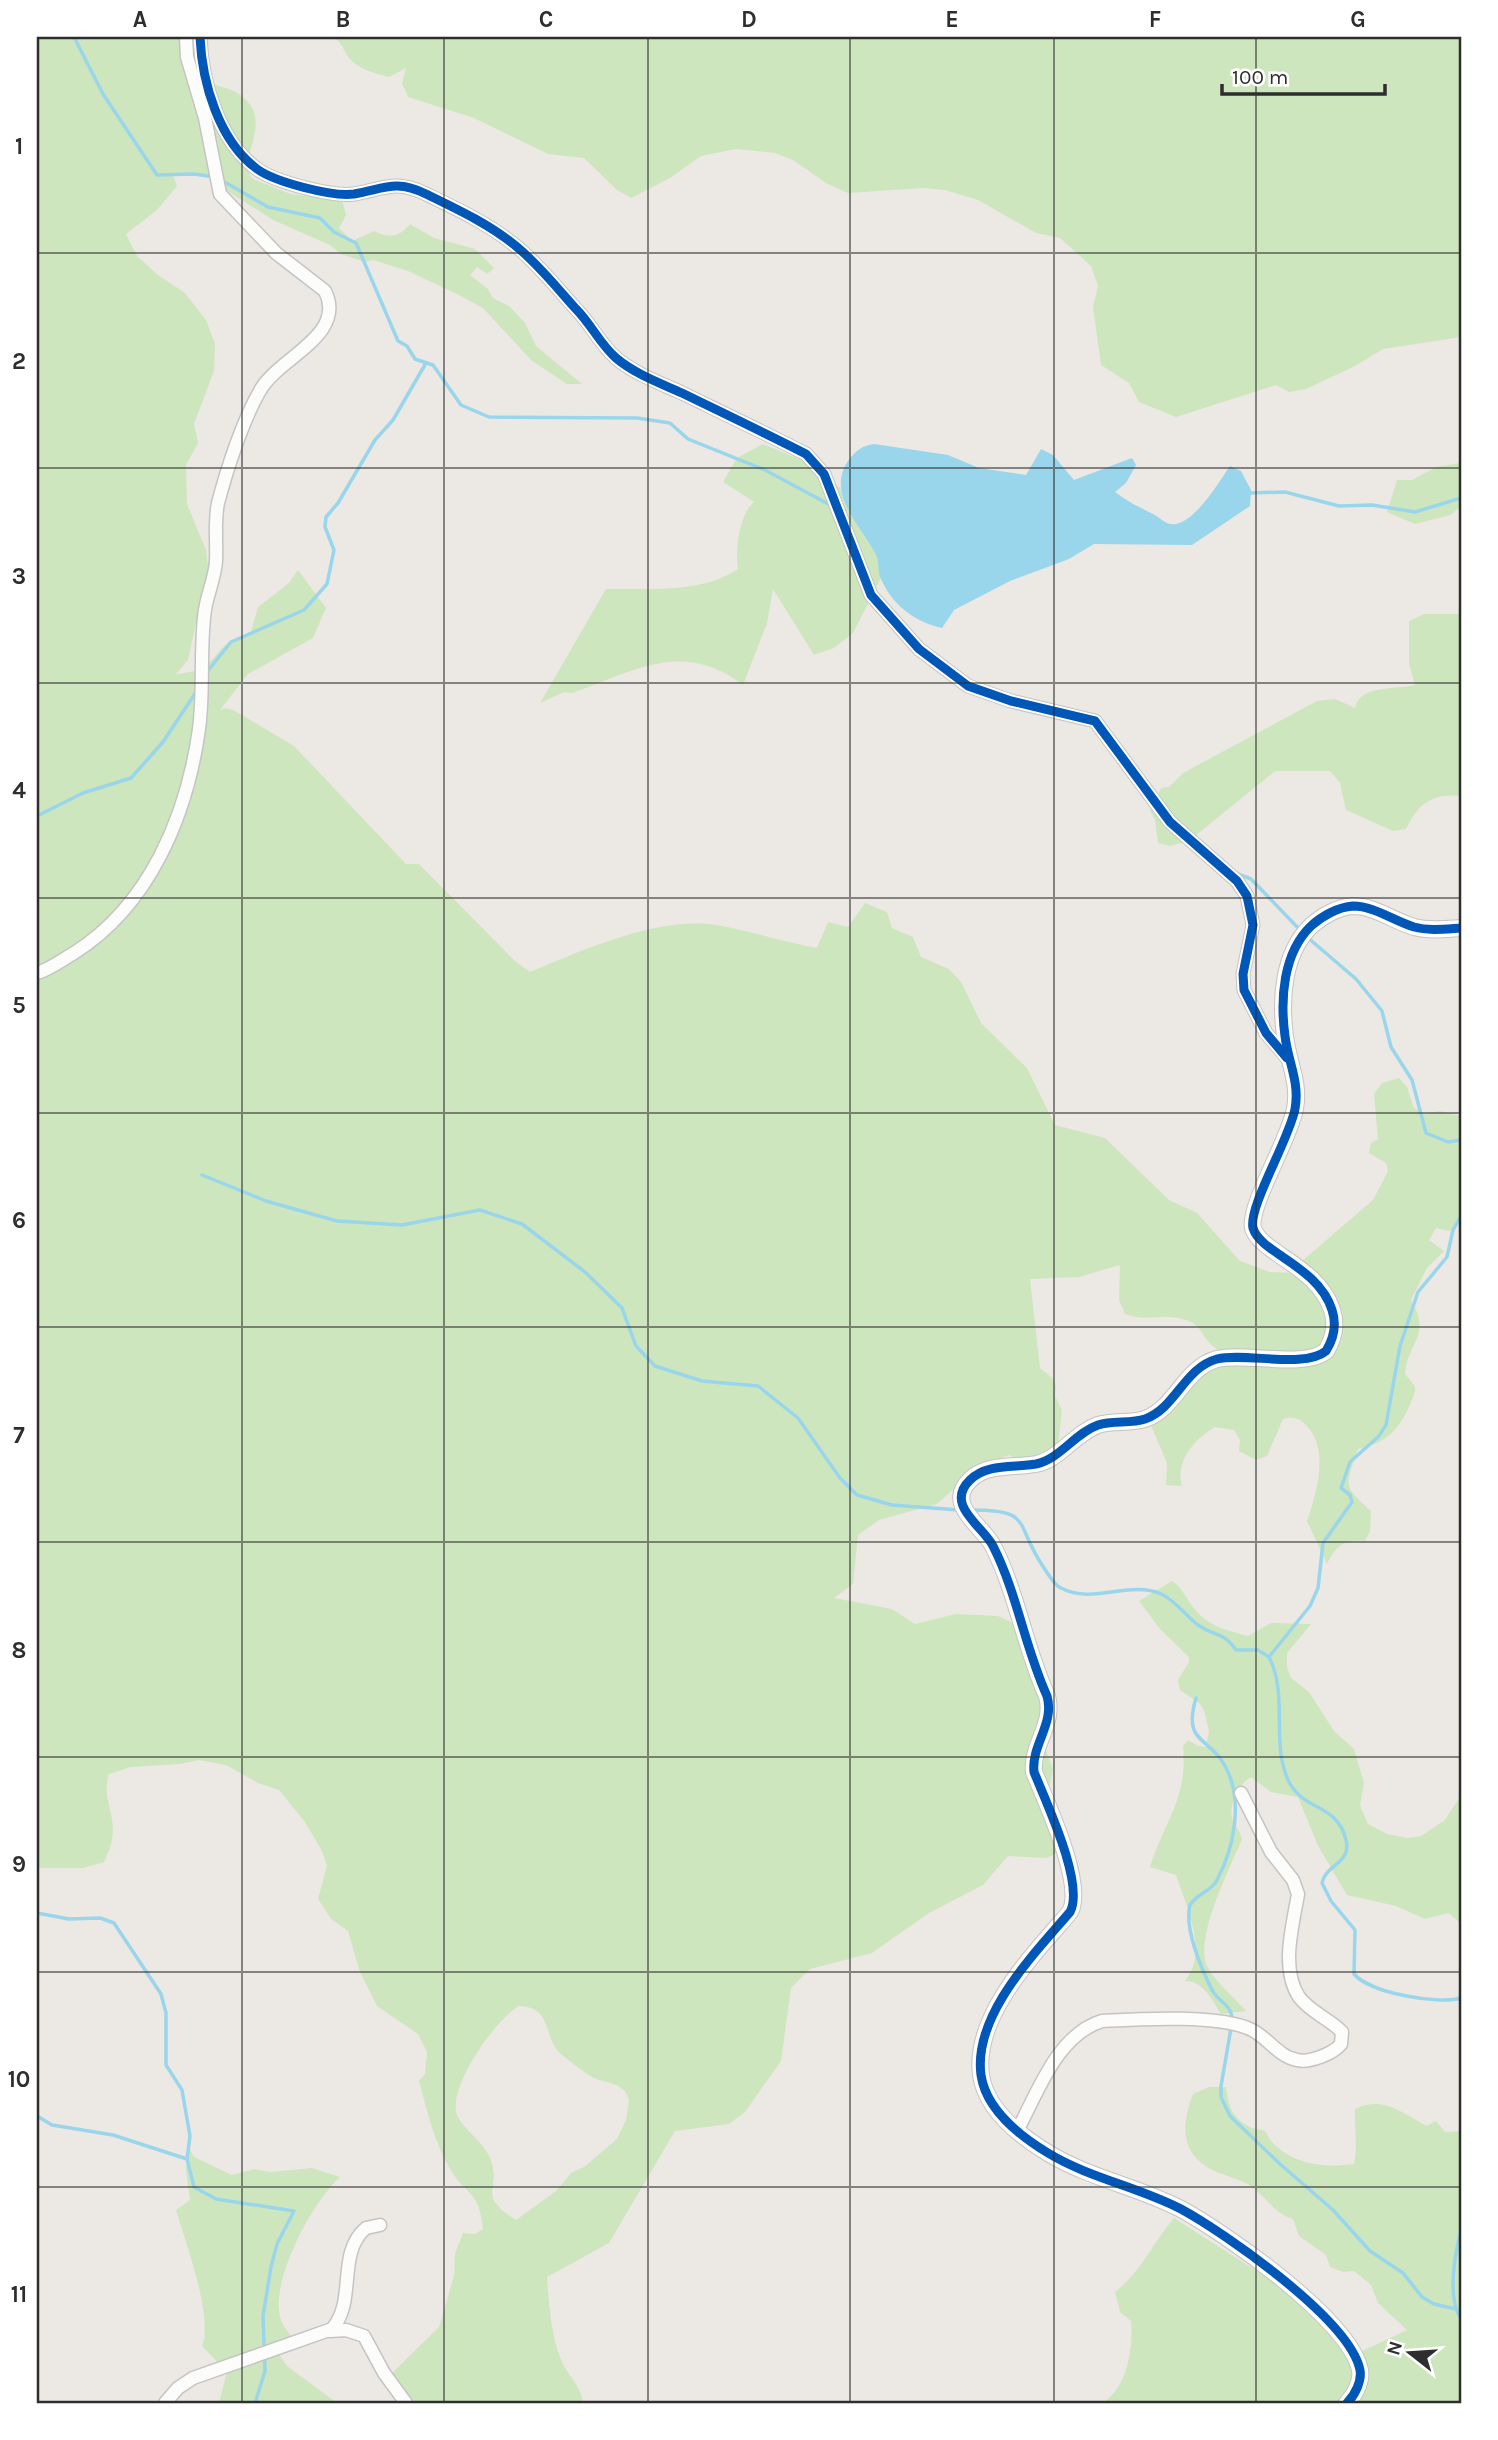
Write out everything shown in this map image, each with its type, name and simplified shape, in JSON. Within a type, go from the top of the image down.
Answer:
[{"type":"street","points":[[37,973],[86,945],[121,916],[154,869],[178,820],[198,731],[203,690],[204,615],[214,573],[218,504],[249,413],[261,388],[322,330],[330,317],[330,300],[326,291],[263,242],[220,194],[214,176],[205,118],[187,57],[186,37]]},
{"type":"street","points":[[200,37],[204,73],[218,115],[242,156],[257,169],[284,182],[349,194],[391,184],[403,185],[424,193],[494,231],[518,248],[540,270],[580,313],[596,337],[626,365],[806,453],[824,474],[871,595],[919,649],[941,668],[968,686],[989,694],[1094,721],[1170,822],[1237,881],[1247,895],[1253,925],[1243,974],[1244,990],[1266,1033],[1292,1063]]},
{"type":"street","points":[[1347,2403],[1359,2383],[1360,2369],[1348,2342],[1287,2283],[1181,2209],[1056,2158],[1017,2131],[999,2114],[985,2091],[981,2073],[982,2050],[991,2020],[1013,1979],[1070,1912],[1075,1901],[1069,1866],[1033,1764],[1051,1709],[993,1545],[964,1511],[963,1492],[970,1480],[983,1472],[1045,1461],[1102,1423],[1139,1421],[1154,1416],[1199,1367],[1212,1360],[1226,1357],[1313,1357],[1326,1351],[1335,1330],[1329,1300],[1313,1278],[1258,1237],[1253,1225],[1258,1197],[1290,1128],[1297,1095],[1285,1038],[1283,1010],[1289,961],[1296,944],[1320,918],[1354,906],[1423,929],[1461,928]]},
{"type":"street","points":[[1017,2131],[1063,2050],[1088,2025],[1102,2021],[1224,2022],[1252,2030],[1284,2055],[1298,2061],[1333,2051],[1340,2044],[1342,2032],[1300,1998],[1293,1984],[1290,1941],[1298,1894],[1296,1886],[1271,1852],[1241,1793]]},
{"type":"street","points":[[326,2332],[332,2329],[340,2318],[354,2243],[366,2228],[380,2225]]},
{"type":"street","points":[[165,2403],[178,2388],[193,2378],[296,2339],[346,2330],[365,2336],[384,2373],[406,2403]]},
{"type":"green space","points":[[37,37],[182,37],[180,57],[184,68],[213,84],[236,92],[250,105],[256,127],[248,161],[253,179],[291,194],[342,200],[346,215],[339,228],[352,241],[374,231],[389,236],[398,234],[410,224],[434,238],[475,249],[494,268],[487,274],[477,267],[470,275],[488,289],[493,298],[509,306],[525,323],[536,346],[582,384],[567,384],[532,361],[483,308],[459,295],[408,271],[341,254],[330,245],[273,220],[226,190],[210,176],[173,175],[177,186],[157,210],[126,234],[137,256],[158,275],[185,293],[206,320],[215,344],[214,371],[194,424],[198,443],[186,465],[187,504],[206,550],[208,567],[188,660],[176,674],[202,667],[229,642],[250,635],[258,607],[289,583],[298,570],[326,608],[313,638],[248,674],[220,710],[226,708],[235,711],[294,746],[406,864],[419,864],[515,961],[530,972],[621,937],[670,925],[717,925],[817,948],[828,922],[848,927],[865,903],[887,912],[892,928],[913,937],[921,957],[949,969],[961,982],[981,1023],[1027,1068],[1055,1125],[1105,1138],[1169,1200],[1197,1213],[1240,1261],[1270,1272],[1295,1273],[1301,1262],[1373,1200],[1388,1171],[1386,1163],[1369,1153],[1371,1143],[1378,1139],[1374,1094],[1382,1083],[1399,1078],[1407,1087],[1414,1108],[1426,1114],[1439,1111],[1461,1116],[1461,1222],[1449,1231],[1436,1228],[1429,1240],[1444,1251],[1427,1268],[1411,1300],[1417,1312],[1419,1331],[1405,1374],[1415,1386],[1407,1412],[1388,1436],[1358,1449],[1351,1470],[1351,1489],[1371,1511],[1370,1531],[1365,1541],[1351,1541],[1342,1545],[1327,1564],[1307,1521],[1317,1486],[1319,1460],[1314,1436],[1304,1423],[1296,1418],[1283,1419],[1267,1456],[1256,1460],[1239,1451],[1240,1440],[1234,1430],[1215,1427],[1188,1451],[1181,1468],[1182,1486],[1166,1485],[1167,1463],[1146,1414],[1187,1374],[1190,1365],[1196,1365],[1223,1352],[1211,1345],[1191,1322],[1174,1317],[1142,1318],[1125,1314],[1119,1300],[1120,1265],[1079,1277],[1030,1279],[1040,1368],[1052,1378],[1056,1386],[1055,1396],[1062,1410],[1058,1447],[1035,1459],[1022,1460],[1009,1455],[978,1467],[937,1504],[879,1520],[858,1535],[853,1584],[834,1598],[892,1609],[915,1624],[956,1614],[998,1616],[1034,1633],[1045,1747],[1053,1769],[1048,1796],[1068,1847],[1047,1858],[1008,1856],[983,1885],[929,1913],[872,1953],[810,1969],[791,1988],[781,2061],[745,2112],[729,2124],[675,2131],[609,2243],[547,2277],[556,2343],[563,2364],[578,2387],[583,2403],[416,2403],[390,2375],[439,2327],[454,2276],[455,2254],[463,2233],[475,2234],[483,2229],[481,2216],[475,2200],[450,2169],[432,2126],[419,2081],[425,2074],[427,2052],[418,2034],[377,2006],[360,1972],[348,1931],[331,1919],[318,1899],[327,1866],[322,1851],[305,1822],[279,1790],[258,1783],[226,1765],[199,1760],[131,1767],[109,1774],[107,1796],[113,1835],[104,1862],[83,1868],[37,1868]],"holes":[[[519,2006],[530,2008],[543,2018],[552,2041],[562,2055],[590,2076],[615,2084],[627,2094],[629,2100],[626,2120],[617,2139],[584,2167],[571,2173],[556,2191],[516,2220],[496,2204],[492,2191],[494,2178],[490,2158],[460,2120],[456,2103],[466,2073],[486,2039],[509,2013]]]},
{"type":"green space","points":[[332,37],[1461,37],[1461,337],[1383,349],[1355,366],[1306,389],[1289,392],[1276,385],[1176,417],[1139,402],[1129,383],[1101,365],[1093,307],[1098,286],[1091,266],[1060,238],[1036,233],[978,200],[945,190],[923,188],[848,193],[826,183],[793,160],[775,153],[736,149],[701,156],[670,178],[631,198],[617,190],[584,158],[548,154],[474,118],[408,97],[402,83],[406,68],[389,77],[367,70],[353,62],[340,43]]},
{"type":"green space","points":[[763,444],[799,459],[840,488],[853,518],[877,556],[881,578],[853,633],[834,648],[814,655],[773,589],[767,623],[743,685],[721,671],[700,664],[679,662],[638,669],[572,693],[564,692],[540,703],[606,589],[691,586],[708,583],[738,569],[739,533],[745,515],[754,502],[723,482],[737,458]]},
{"type":"green space","points":[[1461,463],[1461,505],[1451,515],[1415,524],[1387,512],[1397,480],[1412,480],[1436,467]]},
{"type":"green space","points":[[1424,614],[1461,614],[1461,796],[1442,796],[1427,802],[1406,829],[1393,831],[1346,810],[1340,783],[1330,771],[1275,771],[1190,840],[1170,846],[1158,843],[1155,820],[1150,811],[1161,788],[1169,787],[1183,773],[1317,701],[1335,699],[1355,708],[1358,700],[1371,691],[1415,685],[1409,663],[1409,621]]},
{"type":"green space","points":[[1172,1581],[1204,1619],[1232,1632],[1248,1636],[1271,1623],[1311,1624],[1287,1653],[1287,1667],[1291,1678],[1309,1692],[1334,1731],[1354,1749],[1364,1783],[1360,1805],[1368,1824],[1387,1834],[1408,1838],[1421,1836],[1445,1820],[1461,1795],[1461,1924],[1449,1913],[1425,1919],[1396,1906],[1347,1895],[1318,1846],[1298,1797],[1271,1792],[1251,1777],[1243,1784],[1234,1800],[1232,1818],[1242,1839],[1209,1921],[1204,1954],[1210,1972],[1246,2011],[1221,2014],[1202,1987],[1185,1981],[1195,1957],[1190,1915],[1176,1875],[1150,1867],[1179,1795],[1184,1764],[1183,1746],[1188,1740],[1206,1747],[1209,1731],[1204,1710],[1199,1703],[1180,1690],[1178,1680],[1189,1662],[1189,1657],[1160,1629],[1139,1601]]},
{"type":"green space","points":[[1209,2087],[1226,2087],[1235,2115],[1250,2127],[1266,2132],[1281,2150],[1299,2160],[1320,2165],[1354,2164],[1355,2109],[1365,2105],[1392,2107],[1427,2126],[1436,2121],[1445,2132],[1461,2131],[1461,2403],[1103,2403],[1118,2387],[1130,2355],[1131,2321],[1120,2312],[1115,2292],[1139,2267],[1174,2218],[1277,2284],[1352,2356],[1407,2330],[1378,2303],[1371,2285],[1354,2271],[1343,2272],[1330,2267],[1326,2255],[1299,2236],[1293,2219],[1276,2209],[1251,2186],[1211,2169],[1193,2154],[1186,2136],[1187,2116],[1193,2094]]},
{"type":"green space","points":[[188,2146],[194,2157],[232,2175],[254,2169],[270,2172],[312,2168],[340,2177],[306,2223],[287,2265],[279,2304],[281,2320],[296,2343],[277,2352],[287,2366],[337,2403],[219,2403],[227,2372],[202,2346],[205,2334],[201,2299],[176,2210],[190,2200],[186,2171]]},
{"type":"water","points":[[874,444],[948,455],[979,468],[1026,475],[1041,449],[1053,455],[1074,480],[1132,458],[1136,465],[1126,483],[1115,492],[1165,522],[1176,524],[1185,520],[1203,504],[1230,466],[1241,471],[1251,490],[1250,506],[1192,545],[1094,544],[1069,559],[1010,581],[954,610],[942,628],[914,617],[891,597],[880,576],[877,556],[843,497],[842,473],[848,461],[860,449]]},
{"type":"waterway","points":[[74,37],[103,94],[157,175],[194,174],[214,177]]},
{"type":"waterway","points":[[221,180],[268,207],[320,218],[334,232],[356,243],[398,341],[407,346],[415,359],[433,365],[461,405],[489,417],[637,418],[670,423],[688,439],[765,470],[832,506]]},
{"type":"waterway","points":[[206,673],[231,642],[304,610],[327,584],[334,550],[325,527],[326,517],[338,503],[375,440],[393,420],[426,363]]},
{"type":"waterway","points":[[1249,493],[1285,492],[1339,506],[1372,505],[1415,512],[1461,498]]},
{"type":"waterway","points":[[37,816],[83,793],[131,778],[163,742],[198,689]]},
{"type":"waterway","points":[[1235,873],[1251,879],[1302,932]]},
{"type":"waterway","points":[[1307,937],[1356,979],[1382,1011],[1391,1047],[1412,1080],[1426,1133],[1448,1142],[1461,1140]]},
{"type":"waterway","points":[[202,1175],[266,1201],[337,1221],[402,1225],[480,1210],[522,1224],[585,1272],[622,1308],[636,1346],[655,1366],[702,1381],[758,1386],[798,1418],[840,1478],[857,1495],[892,1505],[959,1510]]},
{"type":"waterway","points":[[1269,1657],[1310,1606],[1318,1588],[1323,1543],[1352,1502],[1350,1495],[1341,1488],[1350,1462],[1379,1436],[1386,1425],[1400,1346],[1418,1292],[1447,1257],[1453,1230],[1461,1216]]},
{"type":"waterway","points":[[970,1510],[1014,1516],[1020,1522],[1044,1568],[1061,1588],[1086,1594],[1149,1590],[1171,1600],[1198,1625],[1227,1639],[1236,1650],[1258,1650],[1269,1657]]},
{"type":"waterway","points":[[1269,1657],[1278,1688],[1281,1752],[1289,1782],[1303,1799],[1336,1820],[1346,1840],[1345,1854],[1324,1877],[1322,1883],[1331,1901],[1355,1930],[1354,1974],[1374,1987],[1405,1996],[1437,2000],[1461,1998]]},
{"type":"waterway","points":[[1196,1698],[1193,1713],[1195,1732],[1219,1756],[1225,1766],[1231,1779],[1235,1809],[1232,1839],[1223,1867],[1214,1884],[1190,1905],[1189,1925],[1208,1981],[1215,1994],[1230,2010],[1232,2020]]},
{"type":"waterway","points":[[37,1913],[69,1919],[100,1918],[114,1923],[161,1994],[166,2013],[166,2065],[182,2090],[190,2136],[187,2159],[194,2187],[216,2199],[294,2211],[277,2244],[271,2267],[263,2316],[265,2371],[255,2403]]},
{"type":"waterway","points":[[1231,2028],[1221,2086],[1221,2097],[1230,2116],[1333,2210],[1370,2251],[1403,2273],[1422,2297],[1434,2304],[1456,2309]]},
{"type":"waterway","points":[[37,2116],[52,2125],[113,2135],[187,2159]]},
{"type":"waterway","points":[[1461,2230],[1454,2263],[1453,2287],[1456,2310],[1461,2319]]},
{"type":"cycle path","points":[[200,37],[204,73],[215,110],[232,143],[257,169],[290,183],[332,193],[354,194],[398,186],[415,189],[496,232],[540,269],[623,364],[806,454],[824,474],[871,595],[919,649],[968,686],[1011,701],[1095,721],[1170,822],[1237,881],[1247,896],[1253,925],[1243,974],[1244,990],[1266,1033],[1287,1058]]},
{"type":"cycle path","points":[[1347,2403],[1357,2388],[1360,2370],[1351,2350],[1311,2303],[1254,2257],[1181,2209],[1080,2169],[1037,2146],[1006,2121],[984,2088],[981,2052],[996,2008],[1024,1966],[1070,1912],[1073,1899],[1072,1883],[1062,1843],[1034,1772],[1036,1753],[1048,1716],[1047,1696],[1001,1564],[988,1538],[963,1507],[961,1498],[963,1489],[970,1480],[984,1471],[1036,1464],[1053,1457],[1098,1425],[1145,1419],[1156,1414],[1196,1371],[1217,1359],[1304,1359],[1326,1351],[1333,1336],[1334,1316],[1325,1295],[1303,1271],[1266,1245],[1253,1228],[1257,1205],[1295,1109],[1295,1081],[1286,1045],[1283,1007],[1289,963],[1294,949],[1311,926],[1342,908],[1369,908],[1420,928],[1461,928]]}]
